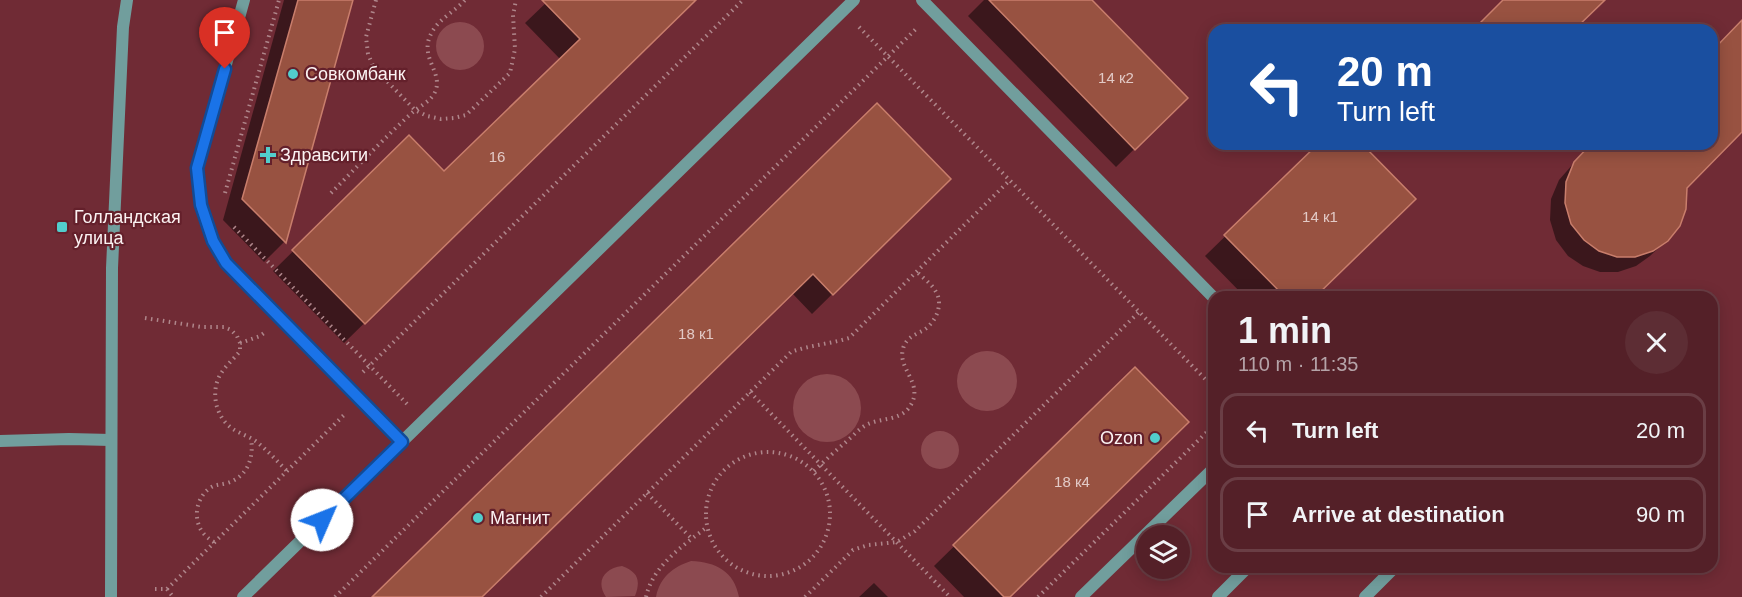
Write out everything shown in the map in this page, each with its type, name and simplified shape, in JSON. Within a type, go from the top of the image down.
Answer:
[{"type":"street","points":[[111,597],[112,268],[123,27],[127,0]]},
{"type":"street","points":[[244,0],[197,168],[201,205],[213,241],[226,263],[402,442]]},
{"type":"street","points":[[243,597],[854,0]]},
{"type":"street","points":[[922,0],[1208,292]]},
{"type":"street","points":[[0,441],[111,440]]},
{"type":"street","points":[[1081,597],[1208,474]]},
{"type":"street","points":[[1218,597],[1242,573]]},
{"type":"street","points":[[1365,597],[1389,573]]},
{"type":"path","points":[[222,201],[279,0]]},
{"type":"path","points":[[376,0],[366,37],[368,54],[374,68],[415,110],[427,116],[441,118],[466,115],[510,73],[515,49],[513,15],[516,0]]},
{"type":"path","points":[[331,193],[415,110],[432,97],[437,88],[437,76],[428,58],[427,45],[432,31],[465,0]]},
{"type":"path","points":[[347,387],[743,0]]},
{"type":"path","points":[[843,10],[1208,382]]},
{"type":"path","points":[[335,597],[934,12]]},
{"type":"path","points":[[541,597],[792,352],[849,338],[1010,180]]},
{"type":"path","points":[[228,220],[423,421]]},
{"type":"path","points":[[814,471],[864,426],[876,420],[898,417],[913,401],[915,390],[902,359],[903,349],[908,339],[924,330],[932,322],[938,313],[940,302],[936,291],[917,272]]},
{"type":"path","points":[[805,597],[853,550],[868,545],[897,542],[915,531],[1139,312]]},
{"type":"path","points":[[145,318],[202,327],[224,327],[237,336],[240,351],[225,366],[219,377],[215,389],[216,403],[221,416],[230,427],[250,437],[267,450],[287,471]]},
{"type":"path","points":[[750,392],[950,597]]},
{"type":"path","points":[[156,589],[167,589],[360,400]]},
{"type":"path","points":[[1038,597],[1208,431]]},
{"type":"path","points":[[214,542],[200,529],[197,520],[200,500],[206,490],[215,484],[227,483],[238,478],[246,470],[253,449],[250,437]]},
{"type":"path","points":[[773,451],[795,457],[814,471],[826,490],[831,512],[827,535],[816,555],[798,569],[775,576],[752,574],[732,564],[716,548],[707,526],[706,503],[714,482],[729,464],[750,454],[773,451]]},
{"type":"path","points":[[647,493],[692,539]]},
{"type":"path","points":[[646,597],[657,572],[670,557],[707,526]]},
{"type":"path","points":[[167,589],[173,597]]},
{"type":"shaded area","points":[[460,22],[477,29],[484,46],[477,63],[460,70],[443,63],[436,46],[443,29]]},
{"type":"shaded area","points":[[981,351],[993,351],[1004,356],[1012,364],[1017,381],[1015,393],[1004,406],[993,411],[981,411],[970,406],[962,398],[957,387],[957,375],[962,364],[970,356]]},
{"type":"shaded area","points":[[827,374],[840,377],[851,384],[858,395],[861,408],[858,421],[851,432],[840,439],[827,442],[814,439],[803,432],[796,421],[793,408],[796,395],[803,384],[814,377]]},
{"type":"shaded area","points":[[940,431],[953,437],[959,450],[953,463],[940,469],[927,463],[921,450],[927,437]]},
{"type":"shaded area","points":[[691,561],[708,563],[728,574],[737,588],[739,597],[656,597],[664,578],[678,566]]},
{"type":"shaded area","points":[[622,566],[632,571],[637,577],[638,585],[635,596],[606,597],[601,586],[604,576],[611,569]]},
{"type":"building","points":[[298,0],[353,0],[286,243],[242,199]]},
{"type":"building","points":[[542,0],[696,0],[365,324],[292,250],[409,135],[444,171],[580,39]]},
{"type":"building","points":[[989,0],[1092,0],[1188,98],[1135,150]]},
{"type":"building","points":[[1503,0],[1605,0],[1580,24],[1479,24]]},
{"type":"building","points":[[1742,20],[1742,132],[1687,188],[1686,209],[1680,226],[1668,241],[1653,251],[1635,257],[1617,257],[1599,251],[1584,240],[1571,224],[1565,203],[1566,182],[1574,162],[1585,150],[1718,150],[1718,45]]},
{"type":"building","points":[[877,103],[951,179],[833,295],[813,274],[482,597],[372,597]]},
{"type":"building","points":[[1312,150],[1368,150],[1416,199],[1321,291],[1279,291],[1224,235]]},
{"type":"building","points":[[1135,367],[1189,422],[1010,597],[1004,597],[953,545]]},
{"type":"place","name":"Совкомбанк","points":[[293,74]]},
{"type":"place","name":"Здравсити","points":[[268,155]]},
{"type":"place","name":"Голландская улица","points":[[62,227]]},
{"type":"place","name":"Ozon","points":[[1155,438]]},
{"type":"place","name":"Магнит","points":[[478,518]]},
{"type":"route","points":[[225,69],[197,168],[201,205],[213,241],[226,263],[402,442],[322,520]]}]
